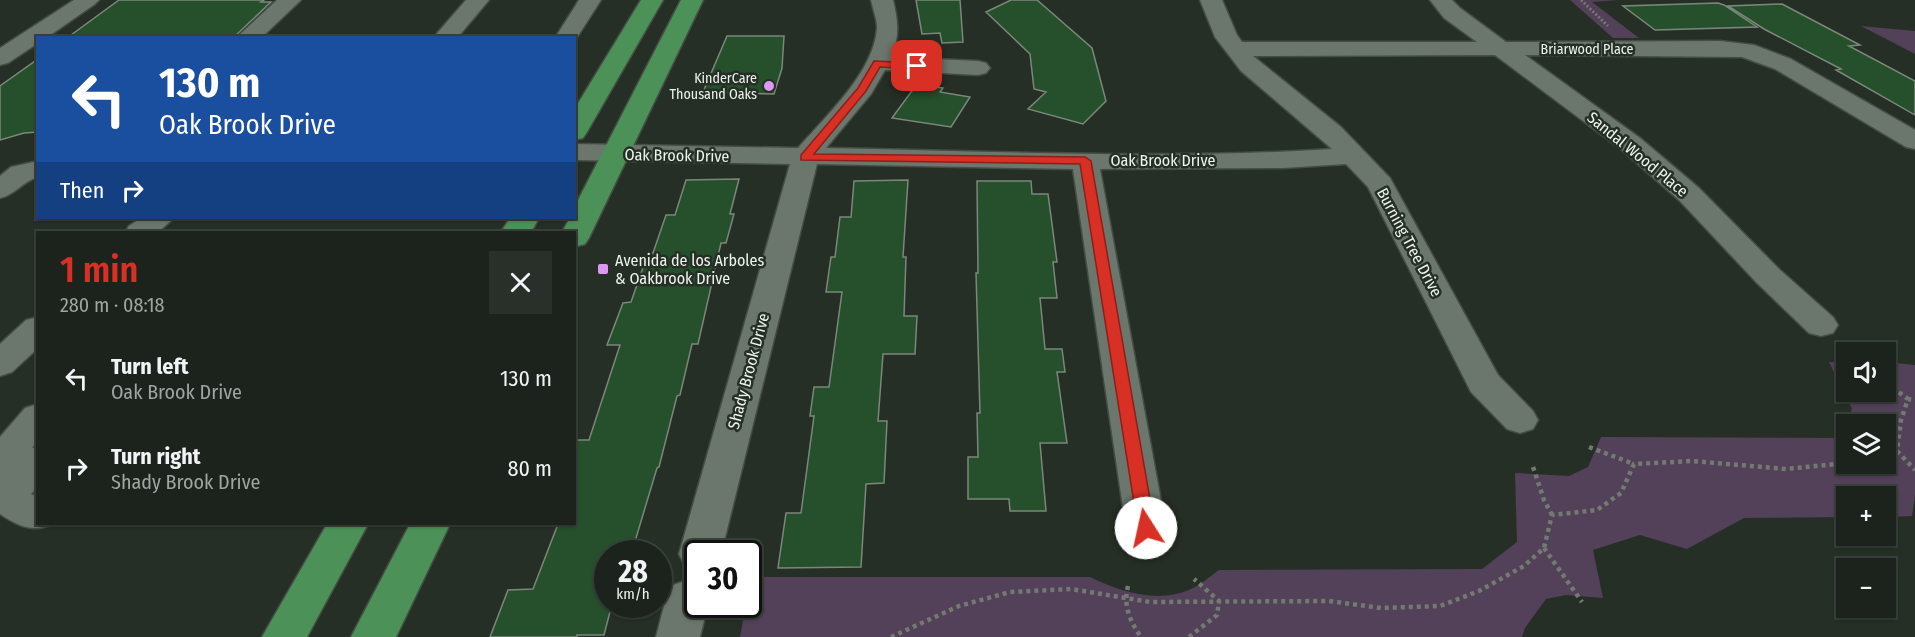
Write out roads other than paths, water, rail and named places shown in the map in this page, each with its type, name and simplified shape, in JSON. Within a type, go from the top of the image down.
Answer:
[{"type":"main road","points":[[576,129],[652,0]]},
{"type":"main road","points":[[576,234],[692,0]]},
{"type":"main road","points":[[284,637],[347,525]]},
{"type":"main road","points":[[373,637],[429,525]]},
{"type":"street","points":[[0,58],[88,0]]},
{"type":"street","points":[[249,36],[290,0]]},
{"type":"street","points":[[446,36],[478,0]]},
{"type":"street","points":[[567,36],[590,0]]},
{"type":"street","name":"Shady Brook Drive","points":[[704,540],[805,157],[862,89],[878,63],[885,45],[888,26],[882,0]]},
{"type":"street","name":"Burning Tree Drive","points":[[1211,0],[1226,37],[1249,66],[1332,133],[1380,184],[1484,382],[1520,420]]},
{"type":"street","name":"Sandal Wood Place","points":[[1441,0],[1452,13],[1631,144],[1689,194],[1768,276],[1821,325]]},
{"type":"street","name":"Briarwood Place","points":[[1236,49],[1720,48],[1746,50],[1783,64],[1915,141]]},
{"type":"street","points":[[878,63],[978,68]]},
{"type":"street","name":"Oak Brook Drive","points":[[576,152],[1085,161],[1283,160],[1355,155]]},
{"type":"street","points":[[1085,161],[1146,528]]},
{"type":"street","points":[[0,190],[21,173],[36,169]]},
{"type":"street","points":[[141,231],[158,219]]},
{"type":"street","points":[[0,364],[36,330]]},
{"type":"street","points":[[0,421],[36,412]]},
{"type":"street","points":[[10,493],[22,434],[36,419]]},
{"type":"street","points":[[10,493],[36,462]]},
{"type":"place","name":"KinderCare Thousand Oaks","points":[[769,86]]},
{"type":"place","name":"Avenida de los Arboles & Oakbrook Drive","points":[[603,269]]}]
